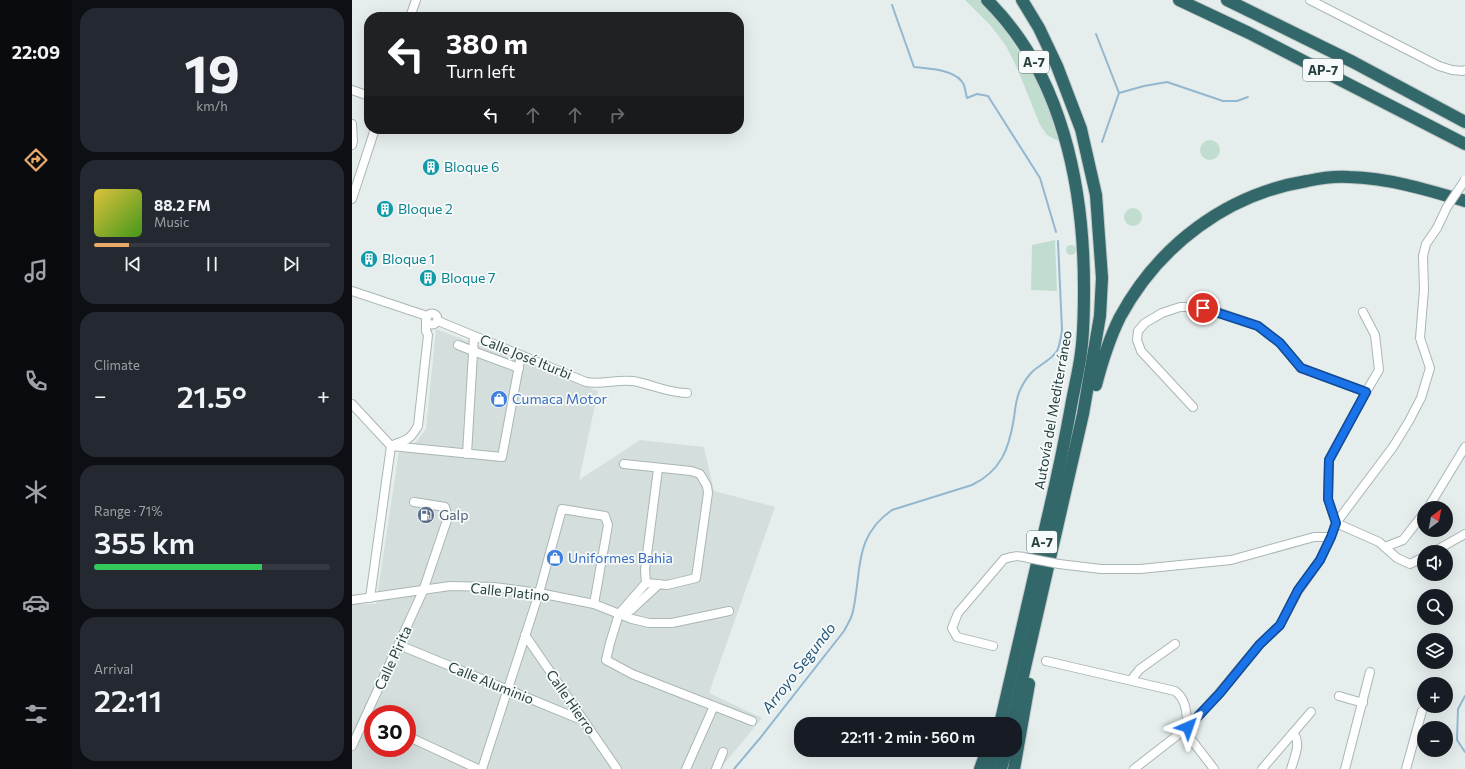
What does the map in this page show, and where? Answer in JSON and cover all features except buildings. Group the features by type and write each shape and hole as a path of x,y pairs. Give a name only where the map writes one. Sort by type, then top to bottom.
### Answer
{"highway":[{"name":"Autovía del Mediterráneo","path":"987,0 1010,25 1036,66 1056,111 1070,156 1078,198 1083,248 1084,313 1080,360 1060,461 1002,717"},
{"name":"Autovía del Mediterráneo","path":"1014,717 1083,414 1099,328 1102,278 1096,195 1081,129 1057,66 1039,28 1022,0"},
{"name":"AP-7","path":"1179,0 1218,17 1276,46 1465,144"},
{"name":"AP-7","path":"1227,0 1353,62 1465,122"},
{"path":"1241,0 1325,42 1353,62"},
{"path":"1083,414 1093,394 1105,353 1115,329 1133,296 1147,276 1160,260 1197,226 1233,204 1274,188 1298,182 1321,178 1349,176 1431,190 1465,201"},
{"path":"1014,769 1031,670 1035,624"},
{"path":"996,717 1006,676 1014,660"},
{"path":"980,769 984,757"},
{"path":"989,769 992,757"},
{"path":"1001,769 1004,757"}],"street":[{"path":"412,12 416,0"},
{"path":"1310,0 1439,66 1464,72 1465,70"},
{"path":"352,90 364,94"},
{"path":"352,124 354,141 352,145"},
{"path":"352,199 373,134"},
{"path":"1134,769 1186,728 1220,693 1260,644 1280,625 1298,590 1320,560 1336,523 1393,448 1409,421 1421,398 1430,368 1420,338 1424,290 1423,256 1426,244 1437,228 1447,207 1465,180"},
{"path":"352,291 427,318 426,331 428,335 418,426 414,435 408,441 391,446"},
{"path":"1193,407 1141,350 1137,340 1138,331 1146,323 1162,312 1180,307 1203,308 1258,326 1280,343 1301,368 1366,392"},
{"path":"1363,312 1375,335 1379,370 1329,460 1328,499 1336,523 1379,542 1397,558 1410,564 1417,560"},
{"name":"Calle José Iturbi","path":"427,318 429,324 436,323 474,336 547,364 586,382 634,382 674,392 687,393"},
{"path":"428,335 436,323"},
{"path":"467,454 474,336"},
{"path":"458,345 472,352 518,368"},
{"path":"352,404 391,446 502,457 521,355"},
{"path":"370,598 391,446"},
{"path":"1432,501 1465,447"},
{"path":"624,464 658,469 691,471 700,474 707,486 708,493 696,578 667,585 646,583"},
{"path":"658,469 645,570 646,583 619,614 606,660 632,674 752,721"},
{"name":"Calle Pirita","path":"374,705 423,591 448,518 445,507 414,502"},
{"path":"482,769 506,690 539,593 562,509 605,516 608,525 594,604"},
{"path":"1385,547 1403,540 1417,522"},
{"path":"1445,545 1465,534"},
{"path":"993,646 957,637 952,628 958,612 1004,559 1010,556 1020,555 1059,564 1101,569 1140,569 1231,560 1314,537 1331,537"},
{"path":"619,614 631,610 659,584"},
{"name":"Calle Platino","path":"353,602 450,586 494,587 539,593 594,604 619,614 649,623 672,623 729,611"},
{"name":"Calle Hierro","path":"525,635 614,767"},
{"path":"1131,680 1140,669 1175,644"},
{"name":"Calle Aluminio","path":"399,645 584,721"},
{"path":"1046,661 1131,680 1175,692 1180,695 1184,702 1186,728 1214,769"},
{"path":"1345,769 1370,672"},
{"path":"1339,696 1363,703"},
{"path":"686,769 714,706"},
{"path":"1262,769 1311,712"},
{"path":"1406,769 1421,713"},
{"name":"Calle Pirita","path":"352,746 364,726"},
{"path":"1291,769 1297,746 1296,737 1293,733"},
{"path":"416,740 478,769"},
{"path":"716,769 723,752"}],"shaded area":[{"path":"436,329 598,391 579,480 640,440 704,447 714,491 775,507 709,693 762,718 720,769 352,769 352,604 376,604 399,451 416,442 426,429"}],"green space":[{"path":"965,0 979,0 982,2 1018,50 1039,85 1055,122 1061,141 1047,135 1040,125 1017,68 1006,46 991,26"},
{"path":"1210,140 1217,143 1220,150 1217,157 1210,160 1203,157 1200,150 1203,143"},
{"path":"1133,208 1139,211 1142,217 1139,223 1133,226 1127,223 1124,217 1127,211"},
{"path":"1055,240 1057,291 1031,290 1032,245"},
{"path":"1069,245 1073,245 1075,246 1075,254 1069,255 1066,252 1066,248"}],"waterway":[{"name":"Arroyo Segundo","path":"892,5 914,67 935,69 955,76 964,85 967,98 977,94 988,96 1040,178 1056,232"},
{"path":"1096,34 1119,93"},
{"path":"1102,142 1119,93 1144,86 1167,82 1223,101 1237,101 1248,97"},
{"name":"Arroyo Segundo","path":"734,769 844,631 851,619 856,596 861,556 865,543 879,520 892,510 972,485 990,473 1002,458 1012,429 1017,399 1021,388 1033,371 1055,354 1060,344 1062,330 1058,241"},
{"path":"1465,696 1458,709 1457,740 1465,752"}],"place":[{"name":"Bloque 6","path":"431,167"},
{"name":"Bloque 2","path":"385,209"},
{"name":"Bloque 1","path":"369,259"},
{"name":"Bloque 7","path":"428,278"},
{"name":"Cumaca Motor","path":"499,399"},
{"name":"Galp","path":"426,515"},
{"name":"Uniformes Bahia","path":"555,558"}],"route":[{"path":"1188,727 1220,693 1260,644 1280,625 1298,590 1320,560 1336,523 1328,499 1329,460 1366,392 1301,368 1280,343 1258,326 1203,308"}]}
